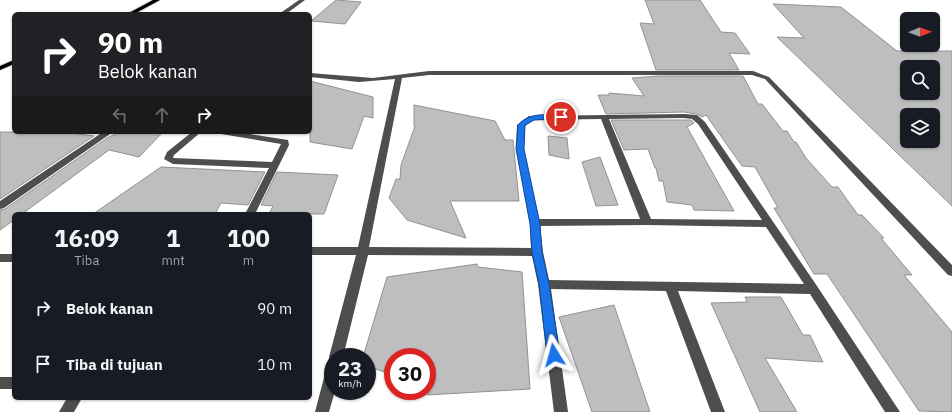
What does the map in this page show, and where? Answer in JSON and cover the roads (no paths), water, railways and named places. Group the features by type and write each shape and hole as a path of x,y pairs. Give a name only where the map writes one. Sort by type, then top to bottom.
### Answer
{"main road":[{"path":"134,12 157,0"},
{"path":"0,68 12,63"}],"street":[{"path":"285,12 302,0"},
{"path":"312,75 373,80 430,73 753,73 767,78 952,272"},
{"path":"338,348 363,251 399,76"},
{"path":"561,412 544,284 537,252 535,224 520,149 522,125 532,118 684,116 694,117 701,122 893,412"},
{"path":"604,117 646,222"},
{"path":"0,206 106,134"},
{"path":"195,134 170,154 168,159 173,161 274,164"},
{"path":"234,134 285,142 285,145 274,164 251,212"},
{"path":"535,224 646,222 769,224"},
{"path":"312,251 537,252"},
{"path":"0,258 12,258"},
{"path":"544,284 813,289"},
{"path":"670,287 718,412"},
{"path":"0,383 12,383"},
{"path":"66,412 74,400"},
{"path":"322,412 325,400"}]}
